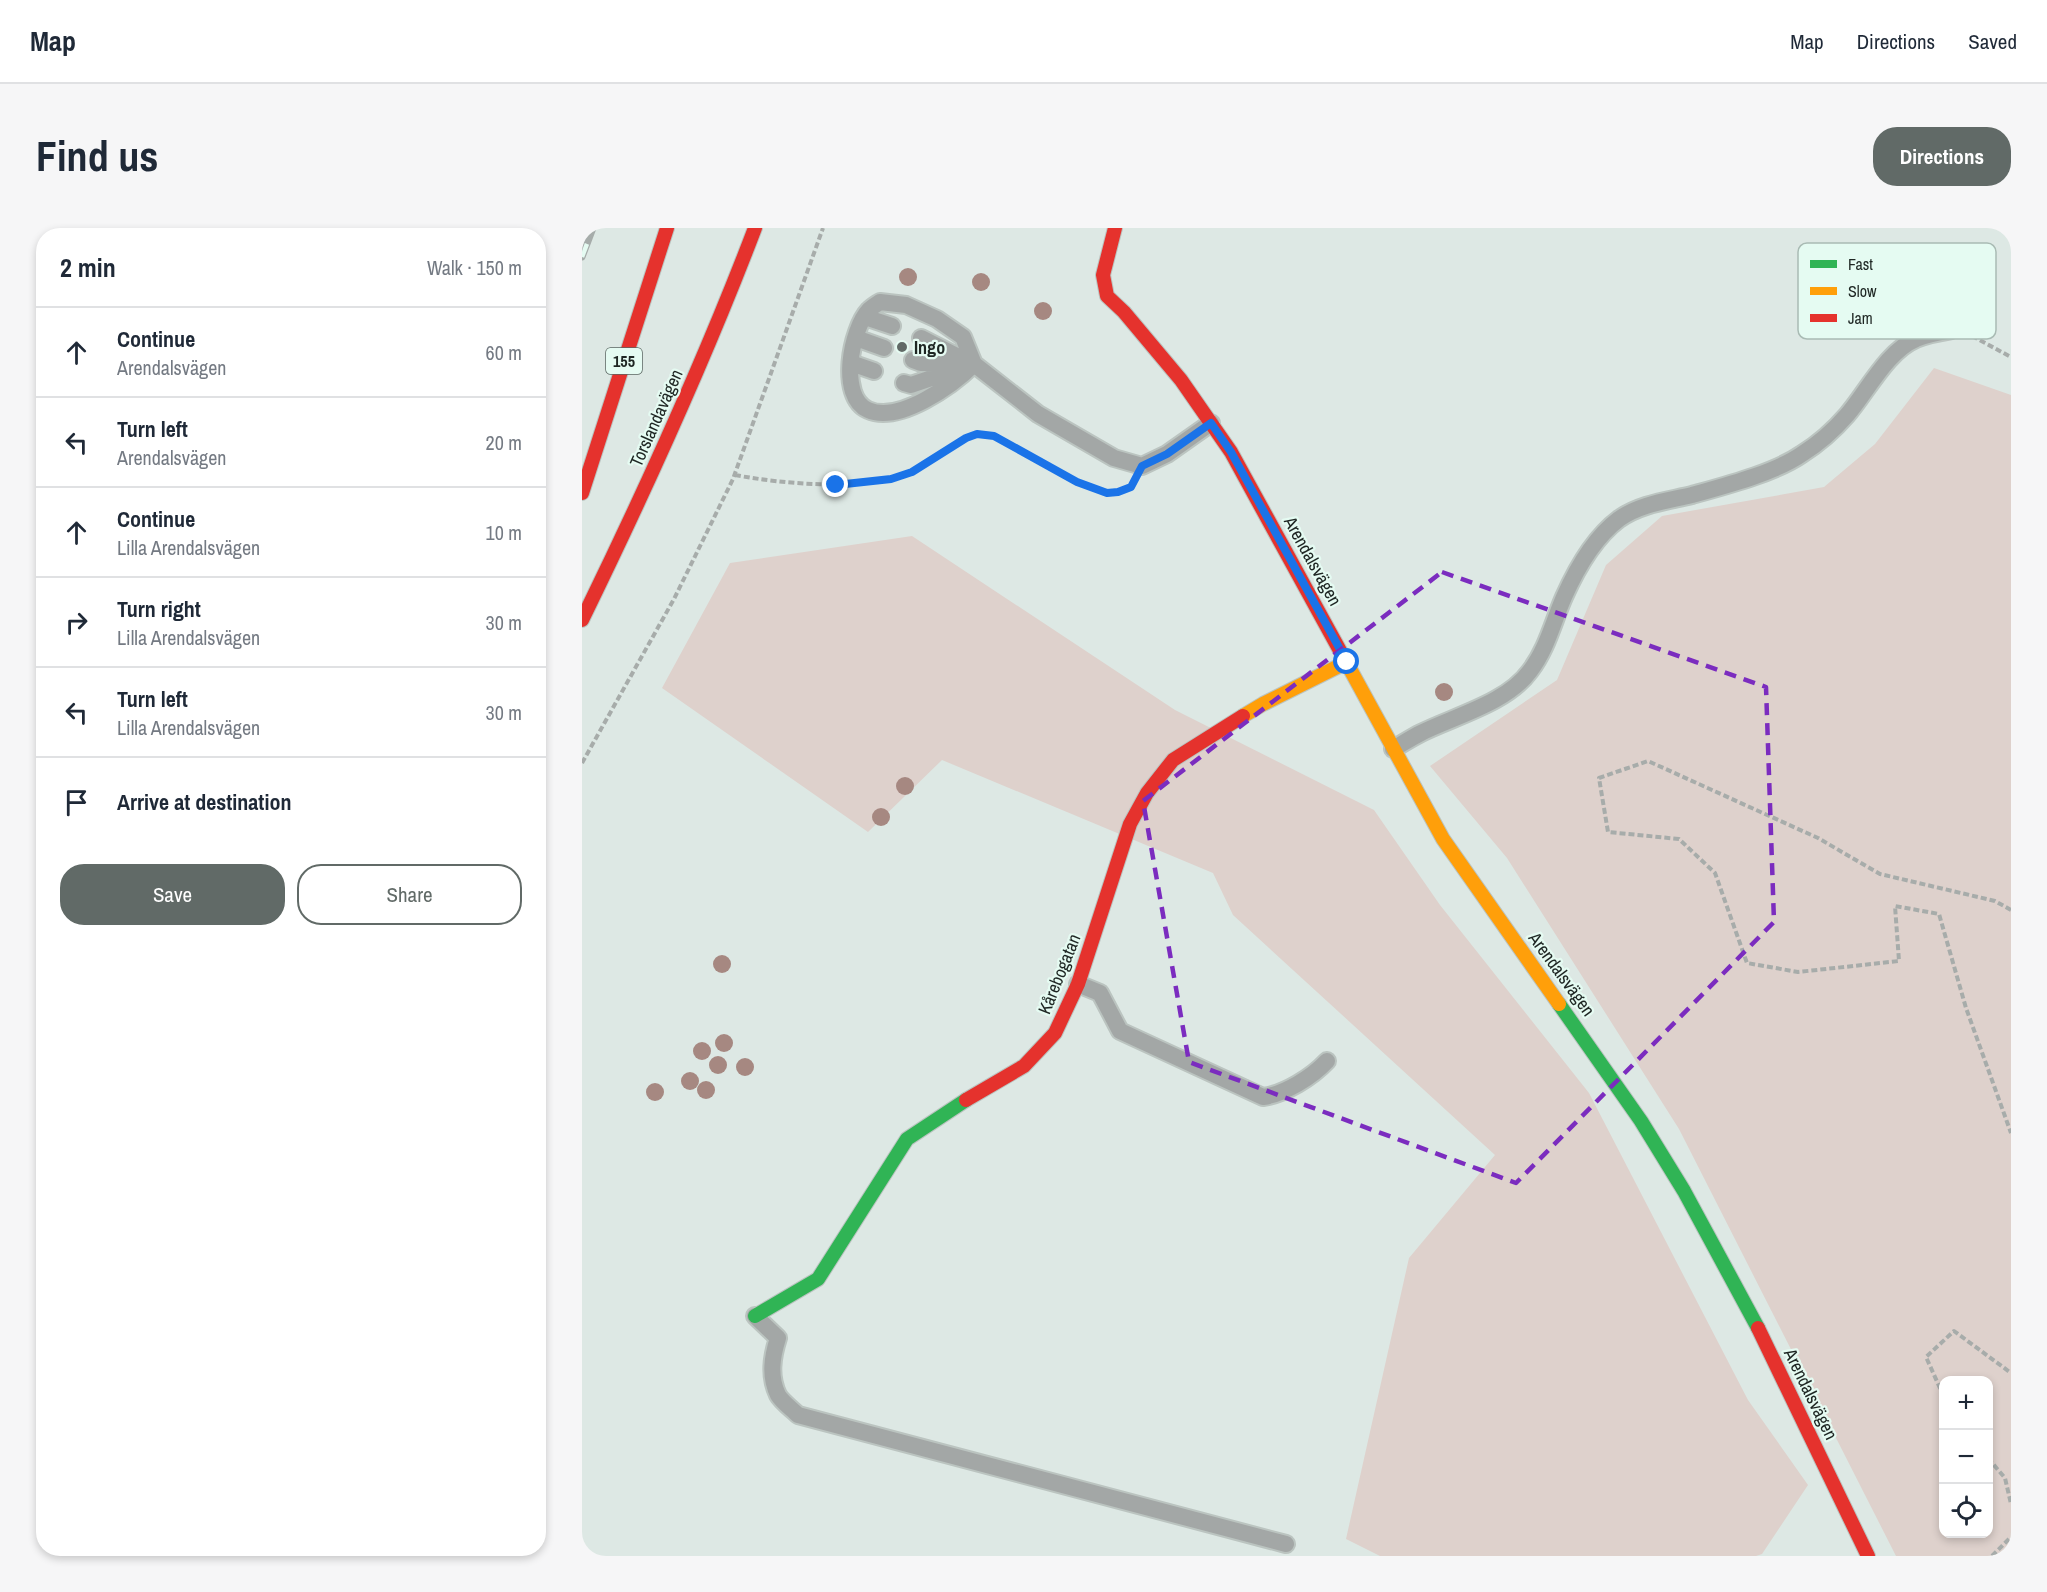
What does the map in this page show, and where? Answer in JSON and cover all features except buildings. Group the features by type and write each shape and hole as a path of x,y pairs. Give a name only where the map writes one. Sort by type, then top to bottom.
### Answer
{"street":[{"name":"155","path":"582,493 667,228"},
{"name":"Torslandavägen","path":"582,620 620,543 694,380 755,228"},
{"name":"Arendalsvägen","path":"1115,228 1103,275 1107,296 1124,312 1174,371 1231,452 1443,839 1635,1111 1684,1191 1753,1318 1868,1556"},
{"name":"Kårebogatan","path":"755,1316 818,1279 907,1139 948,1110 1024,1066 1055,1033 1078,984 1130,824 1147,792 1173,760 1263,704 1347,662"}],"lane":[{"path":"880,302 906,305 937,319 963,337 974,364 961,377 906,409 887,413 867,410 853,395 850,376 856,338 868,310 880,302"},
{"path":"865,317 892,326"},
{"path":"856,338 884,348"},
{"path":"921,338 974,364 1038,414 1114,458 1142,466 1167,454 1211,423"},
{"path":"1393,749 1508,692 1529,673 1545,648 1565,596 1584,559 1619,520 1637,509 1752,476 1793,460 1821,440 1846,416 1881,370 1902,348 1916,339"},
{"path":"917,361 974,364"},
{"path":"851,363 874,371"},
{"path":"904,383 910,385 974,364"},
{"path":"1078,984 1100,993 1120,1030 1263,1097 1274,1096 1283,1091 1317,1071 1327,1061"},
{"path":"755,1316 778,1338 773,1352 772,1374 779,1396 798,1415 1286,1544"}],"path":[{"path":"582,764 674,599 735,476 823,228"},
{"path":"1977,339 2011,357"},
{"path":"735,476 764,481 836,485 891,479 912,472 966,438 977,434 994,436 1077,482 1107,493 1131,487 1142,466"},
{"path":"2011,910 1995,901 1880,874 1818,838 1647,761 1599,778 1608,832 1679,839 1715,873 1747,963 1798,972 1899,962 1894,906 1939,914 1966,1008 2011,1134"},
{"path":"1939,1386 1926,1357 1954,1331 2011,1373"},
{"path":"1993,1463 2005,1478 2011,1504"},
{"path":"1992,1556 2011,1537"}],"highlighted area":[{"path":"1442,572 1766,687 1774,922 1516,1183 1189,1062 1143,801"}],"shaded area":[{"path":"1934,368 2011,395 2011,1556 1896,1556 1679,1129 1507,858 1430,766 1557,680 1606,565 1662,516 1824,487 1875,444"},
{"path":"912,536 1175,710 1374,810 1440,905 1589,1093 1748,1400 1808,1485 1762,1554 1756,1556 1380,1556 1346,1539 1409,1258 1495,1155 1233,915 1213,873 942,760 868,832 662,688 730,563"}],"railway":[{"path":"582,257 593,228"}],"traffic: fast":[{"path":"1559,1004 1641,1121 1684,1191 1758,1328"},
{"path":"755,1316 818,1279 907,1139 966,1100"}],"traffic: slow":[{"path":"1344,658 1443,839 1559,1004"},
{"path":"1243,716 1347,662"}],"traffic: jam":[{"path":"582,493 667,228"},
{"path":"582,620 673,426 755,228"},
{"path":"1115,228 1103,275 1107,296 1124,312 1181,380 1231,452 1344,658"},
{"path":"966,1100 1024,1066 1055,1033 1078,984 1130,824 1147,793 1173,760 1243,716"},
{"path":"1758,1328 1868,1556"}],"place":[{"name":"Ingo","path":"902,347"}],"route":[{"path":"836,485 891,479 912,472 966,438 977,434 994,436 1077,482 1107,493 1118,492 1131,487 1142,466 1167,454 1211,423 1231,452 1347,662"}]}
